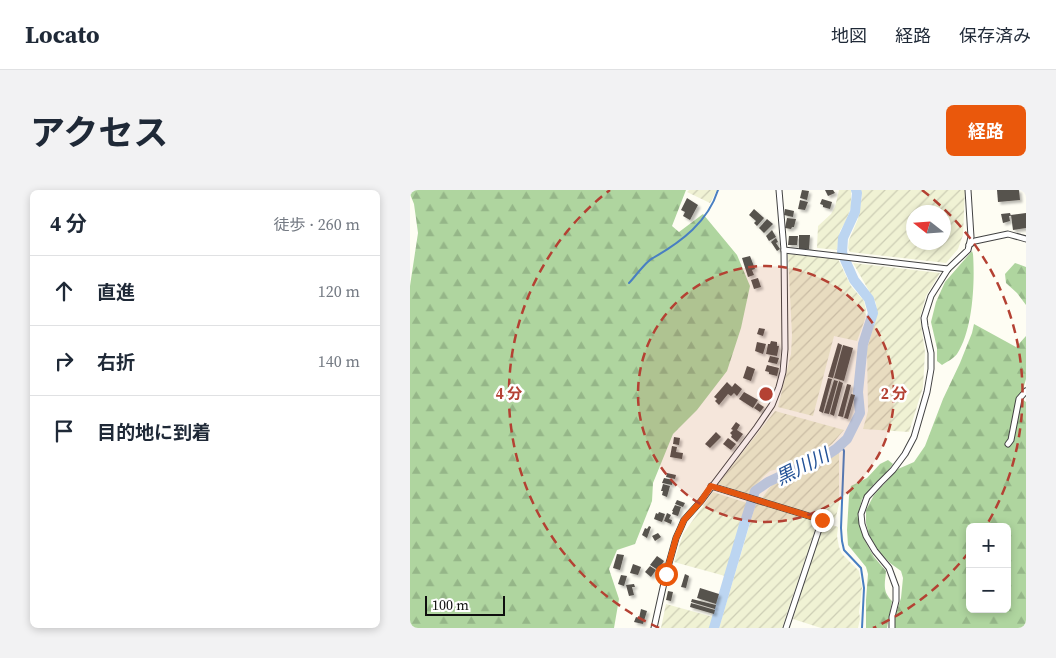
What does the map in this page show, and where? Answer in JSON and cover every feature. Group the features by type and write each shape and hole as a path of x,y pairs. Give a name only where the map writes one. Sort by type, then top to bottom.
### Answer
{"street":[{"path":"654,628 676,538 684,520 701,501 766,414 772,405 779,387 783,372 785,348 784,250 779,190"},
{"path":"892,628 896,587 889,568 866,536 861,514 867,497 894,470 914,437 927,392 931,369 931,353 924,318 931,296 948,269 968,250 971,237 968,190"},
{"path":"969,245 974,241 1008,234 1026,239"},
{"path":"784,250 948,269"},
{"path":"1008,444 1011,440 1019,399 1026,391"},
{"path":"711,486 822,520 786,628"}],"green space":[{"path":"410,190 686,190 672,226 679,232 703,214 737,255 750,286 741,328 727,371 697,410 673,434 653,483 652,501 635,544 617,550 609,569 619,599 614,628 410,628 410,286 418,233"},
{"path":"689,190 720,190 716,192 710,203 687,192"},
{"path":"839,190 851,190 851,207 840,231 837,250 817,248 818,226 831,214 835,207"},
{"path":"861,190 965,190 963,235 958,249 946,263 850,252 848,248 849,240 858,219 862,197"},
{"path":"972,251 974,265 973,292 967,332 957,354 942,365 937,361 937,348 931,322 936,302 945,282"},
{"path":"788,254 838,259 851,286 864,301 866,311 857,341 834,336 813,416 778,407 791,354 792,335"},
{"path":"853,263 940,273 926,296 920,317 925,352 923,387 909,432 863,429 868,411 867,349 877,315 876,303"},
{"path":"1015,263 1026,267 1026,305 1006,283 1005,274"},
{"path":"974,324 1016,347 1026,336 1026,379 1022,399 1026,402 1026,628 894,628 895,617 901,598 903,578 901,571 890,563 878,550 869,535 866,523 866,510 874,495 898,469 914,462 925,446 943,399 960,363"},
{"path":"775,411 844,430 832,444 812,458 798,464 770,471 749,495 718,484"},
{"path":"839,451 839,504 836,517 832,521 762,498 770,487 777,482 813,471"},
{"path":"888,460 893,464 862,499 858,515 864,539 874,557 886,571 885,591 892,601 887,628 866,628 868,574 866,567 848,545 849,496 851,486 867,478 880,464"},
{"path":"713,492 747,503 725,576 674,562 683,534"},
{"path":"756,503 818,521 782,628 719,628"},
{"path":"823,522 838,527 837,536 842,554 859,571 862,588 858,628 821,628 793,619"},
{"path":"666,604 713,617 710,628 661,628"}],"building":[{"path":"802,190 809,191 807,200 800,198"},
{"path":"825,190 833,190 835,193 828,196"},
{"path":"997,190 1019,190 1020,200 998,202"},
{"path":"687,198 698,205 690,220 683,216 685,212 681,210"},
{"path":"822,199 832,202 830,209 820,204"},
{"path":"800,200 808,202 805,210 798,209"},
{"path":"754,209 764,218 757,226 754,223 756,221 749,215"},
{"path":"785,209 794,211 793,217 784,215"},
{"path":"1010,213 1010,221 1003,223 1001,214"},
{"path":"1026,213 1026,228 1013,230 1011,215"},
{"path":"787,218 796,219 794,227 791,229 785,228"},
{"path":"767,219 773,224 764,233 759,228"},
{"path":"772,230 776,237 769,241 766,236"},
{"path":"799,235 810,235 809,249 799,249"},
{"path":"789,236 798,236 797,245 788,245"},
{"path":"776,238 778,242 776,243 780,249 777,251 771,242"},
{"path":"750,256 755,269 752,270 754,275 748,277 742,258"},
{"path":"758,278 761,287 754,289 751,280"},
{"path":"759,328 765,329 763,336 757,334"},
{"path":"771,341 777,342 777,346 779,346 777,356 766,354 768,344"},
{"path":"757,342 766,344 763,354 755,351"},
{"path":"838,343 842,345 833,378 828,377"},
{"path":"843,345 853,348 844,381 834,378"},
{"path":"770,356 779,358 777,364 768,362"},
{"path":"767,365 779,368 777,376 765,371"},
{"path":"747,366 755,369 751,381 743,378"},
{"path":"828,378 832,379 823,413 819,411"},
{"path":"834,380 838,381 829,414 824,413"},
{"path":"839,381 843,383 834,416 830,414"},
{"path":"727,382 732,387 735,383 742,389 737,396 734,393 731,396 728,394 719,405 714,397"},
{"path":"847,384 851,385 843,417 838,416"},
{"path":"744,392 758,400 753,408 739,399"},
{"path":"851,394 855,395 848,419 844,418"},
{"path":"758,403 764,407 760,412 754,408"},
{"path":"736,422 740,425 737,430 743,434 737,442 731,437 730,433"},
{"path":"716,432 721,437 710,448 705,444"},
{"path":"674,437 680,438 679,445 673,444"},
{"path":"728,438 736,444 731,450 723,444"},
{"path":"672,446 677,447 676,452 683,453 682,459 670,457"},
{"path":"667,473 676,475 675,479 666,477"},
{"path":"664,478 673,480 672,485 662,483"},
{"path":"663,484 670,486 667,497 662,495"},
{"path":"677,500 685,503 683,507 675,504"},
{"path":"675,505 681,507 678,516 672,514"},
{"path":"659,512 665,514 662,522 654,519 656,513 658,514"},
{"path":"667,513 671,515 669,519 672,520 671,524 664,521"},
{"path":"649,526 651,527 647,538 642,535 645,528 647,529"},
{"path":"658,533 661,537 655,541 652,536"},
{"path":"617,554 624,555 620,570 613,568"},
{"path":"657,556 664,561 658,570 650,565"},
{"path":"633,564 641,567 638,575 630,573"},
{"path":"650,566 656,570 651,577 645,572"},
{"path":"685,574 689,576 686,588 681,587"},
{"path":"621,575 627,576 624,586 618,584"},
{"path":"634,584 635,587 632,587 634,595 629,596 626,585"},
{"path":"700,588 719,594 716,604 697,598"},
{"path":"668,591 673,592 671,601 666,600"},
{"path":"692,599 716,605 715,609 691,602"},
{"path":"691,603 715,610 714,614 690,607"},
{"path":"641,609 647,611 643,624 634,622 636,617 639,618"}],"waterway":[{"path":"629,283 650,260 674,245 692,230 708,212 718,190"},
{"name":"黒川川","path":"714,628 755,491 789,471 818,461 836,449 847,439 860,413 858,392 863,344 873,313 869,299 854,280 842,253 843,238 855,212 856,190"},
{"path":"841,444 844,451 842,541 844,550 861,568 864,588 862,628"}],"route":[{"path":"666,574 676,538 684,520 711,486 822,520"}]}
